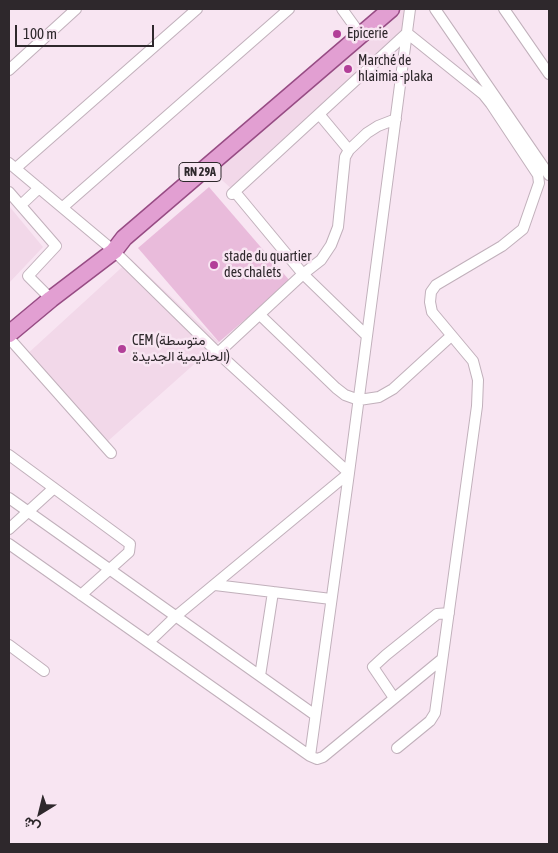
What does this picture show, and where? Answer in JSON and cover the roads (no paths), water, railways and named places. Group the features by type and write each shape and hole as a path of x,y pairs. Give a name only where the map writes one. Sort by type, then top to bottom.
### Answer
{"main road":[{"name":"RN 29A","path":"9,336 51,299 114,251 124,238 391,9"}],"street":[{"path":"9,70 76,9"},
{"path":"198,9 12,165 114,251 218,354 349,473"},
{"path":"63,207 290,9"},
{"path":"342,9 360,34"},
{"path":"310,756 410,9"},
{"path":"435,9 549,174"},
{"path":"504,9 549,74"},
{"path":"367,336 303,274 233,193 407,33"},
{"path":"397,748 430,721 435,713 478,406 478,380 473,361 432,312 431,292 436,285 502,246 523,229 539,183 538,174 491,104 482,94 407,33"},
{"path":"318,114 349,150"},
{"path":"218,354 303,274 322,260 331,245 338,227 345,158 349,150 367,133 378,126 396,119"},
{"path":"21,206 39,188"},
{"path":"9,192 56,246 28,276 51,299"},
{"path":"260,315 344,395 359,400 379,397 393,389 451,336"},
{"path":"9,336 111,453"},
{"path":"9,455 130,544 129,552 81,595"},
{"path":"149,642 175,617 349,473"},
{"path":"9,529 54,488"},
{"path":"9,498 315,715"},
{"path":"9,544 310,756 317,759 324,757 442,659"},
{"path":"215,584 331,600"},
{"path":"260,676 273,592"},
{"path":"394,698 374,667 437,614 449,613"},
{"path":"9,645 44,670"}],"place":[{"name":"Epicerie","path":"337,34"},
{"name":"Marché de hlaimia -plaka","path":"348,69"},
{"name":"stade du quartier des chalets","path":"214,265"},
{"name":"CEM (متوسطة الحلايمية الجديدة)","path":"122,349"}]}
